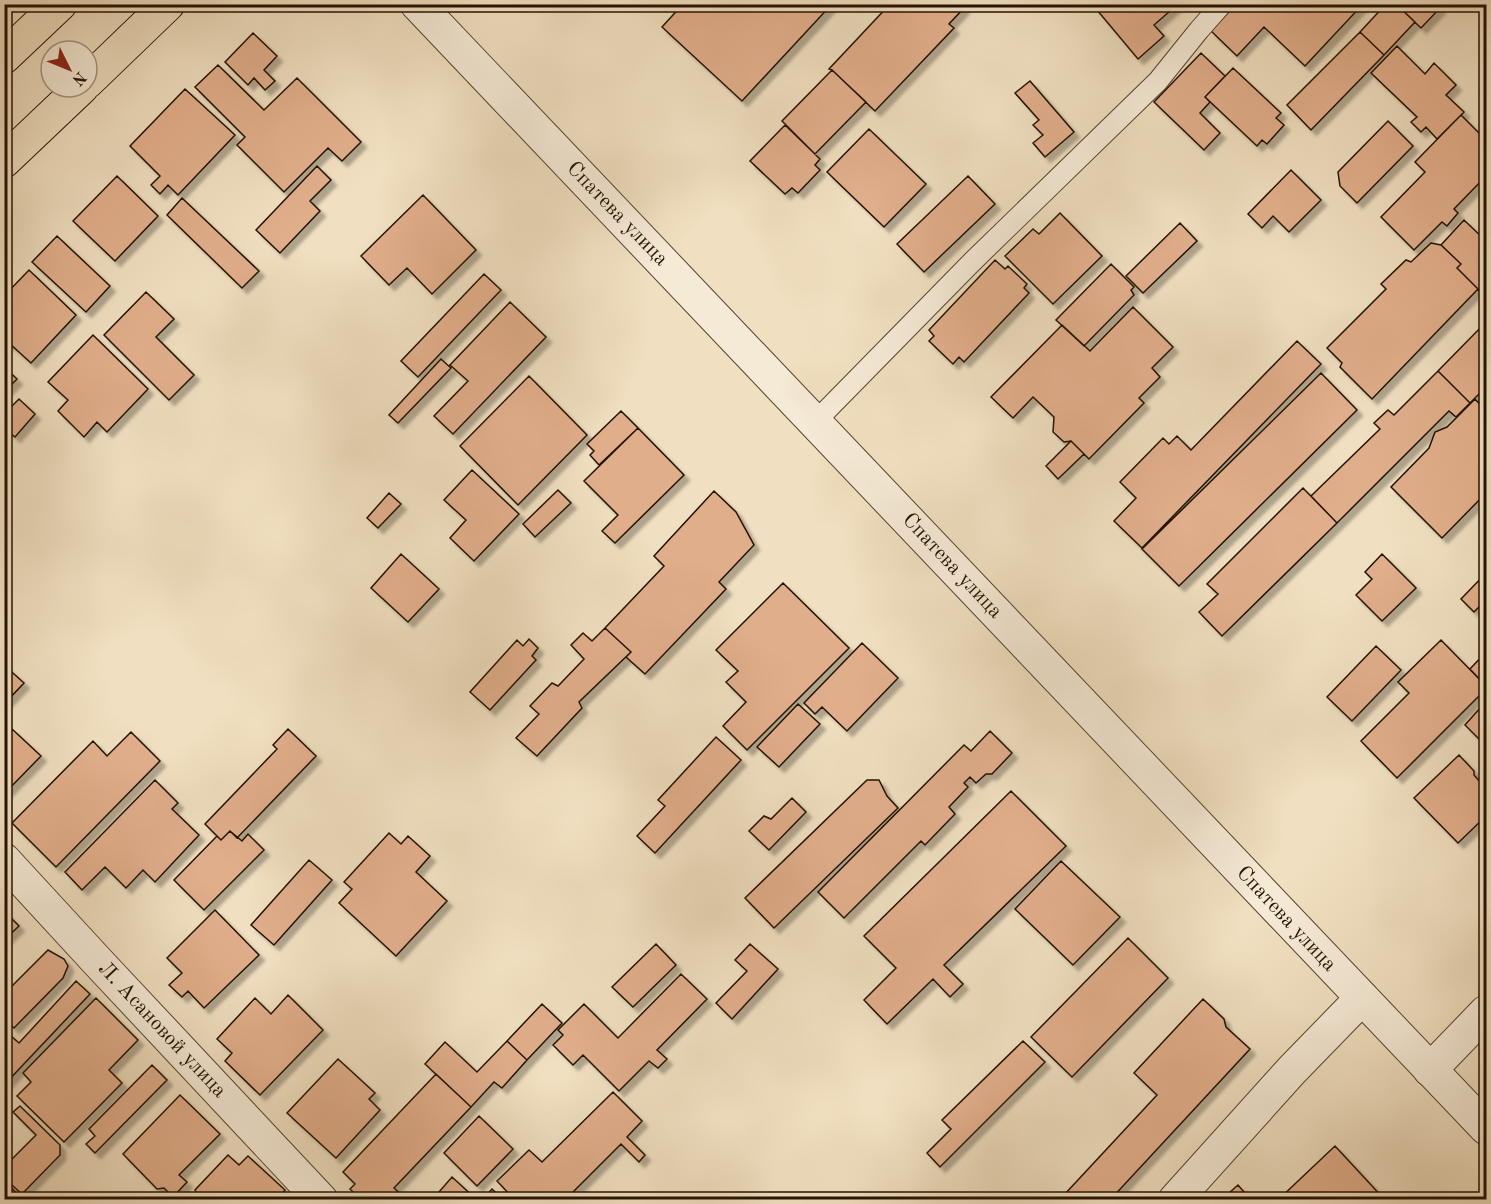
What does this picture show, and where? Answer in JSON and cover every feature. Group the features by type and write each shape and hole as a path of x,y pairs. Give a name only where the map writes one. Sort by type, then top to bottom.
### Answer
{"highway":[{"path":"4,57 60,4"},
{"path":"99,70 168,4"},
{"path":"4,161 69,99"}],"street":[{"name":"Спатева улица","path":"417,4 1486,1128"},
{"name":"Л. Асановой улица","path":"4,860 321,1200"},
{"path":"1175,1200 1292,1070 1362,998"},
{"path":"1430,1070 1486,1012"}],"lane":[{"path":"815,422 972,262 1158,81 1222,4"}],"building":[{"path":"683,4 832,4 742,101 662,27"},
{"path":"890,4 960,4 964,8 949,24 954,28 875,111 829,69"},
{"path":"1092,4 1178,4 1154,25 1164,36 1138,59"},
{"path":"1236,4 1363,4 1305,66 1264,27 1237,56 1211,31"},
{"path":"1386,4 1396,4 1415,22 1384,55 1360,32"},
{"path":"1396,4 1437,4 1440,8 1421,28"},
{"path":"1360,32 1384,55 1311,130 1287,105"},
{"path":"253,33 277,56 264,70 275,81 265,90 254,78 248,85 225,62"},
{"path":"1397,46 1425,74 1434,63 1456,85 1446,95 1464,112 1437,139 1426,127 1421,132 1411,122 1417,117 1371,73"},
{"path":"1201,53 1225,76 1205,97 1210,102 1200,113 1220,133 1204,150 1154,102"},
{"path":"218,65 264,110 297,78 361,142 342,161 328,148 284,192 237,145 245,137 195,87"},
{"path":"1233,68 1281,113 1276,118 1284,125 1267,144 1262,140 1257,146 1205,97"},
{"path":"832,70 866,102 815,154 782,121"},
{"path":"1030,81 1074,132 1045,157 1033,143 1043,135 1033,125 1039,120 1015,93"},
{"path":"185,89 235,135 178,195 168,185 160,194 151,185 160,176 130,146"},
{"path":"1461,115 1486,140 1486,176 1454,209 1458,213 1447,226 1442,222 1414,250 1381,217 1425,172 1415,162"},
{"path":"1388,121 1413,146 1357,203 1340,186 1338,172"},
{"path":"785,125 820,159 815,165 820,170 798,193 792,188 785,194 750,161"},
{"path":"869,129 926,184 884,227 827,172"},
{"path":"317,166 331,180 310,201 320,211 280,253 256,230"},
{"path":"1291,170 1321,200 1289,232 1273,216 1262,228 1248,214"},
{"path":"117,176 158,216 115,261 73,221"},
{"path":"968,176 995,204 924,272 897,244"},
{"path":"423,195 476,250 432,294 407,268 389,285 361,256"},
{"path":"182,198 259,271 242,288 167,215"},
{"path":"1060,213 1102,256 1053,304 1005,256 1033,229 1039,234"},
{"path":"1464,220 1486,241 1486,297 1457,268 1461,264 1441,245"},
{"path":"1180,223 1197,241 1143,293 1126,276"},
{"path":"57,236 110,286 86,312 32,262"},
{"path":"1431,243 1441,245 1461,264 1457,268 1478,289 1372,399 1340,367 1342,363 1327,348 1386,289 1381,284 1406,260 1411,262"},
{"path":"995,260 1005,269 1008,266 1027,284 1024,288 1029,293 964,362 959,357 953,364 929,341 934,336 929,330"},
{"path":"1111,264 1134,287 1131,290 1134,295 1084,346 1056,320"},
{"path":"29,270 76,315 31,363 9,343 4,347 4,296"},
{"path":"484,274 501,290 418,377 401,361"},
{"path":"146,292 174,319 156,337 194,375 169,400 104,335"},
{"path":"510,302 546,337 453,434 434,416 468,381 450,365"},
{"path":"1133,307 1173,347 1152,368 1160,377 1139,398 1144,403 1089,459 1071,441 1064,442 1053,432 1054,417 1033,397 1013,418 991,397 1062,325 1090,351"},
{"path":"1486,322 1486,387 1470,403 1438,371"},
{"path":"93,335 148,389 107,432 97,422 84,437 58,411 68,400 48,382"},
{"path":"1297,341 1321,364 1142,548 1114,521 1136,498 1120,482 1163,438 1169,444 1177,436 1191,450"},
{"path":"441,359 451,368 398,423 389,415"},
{"path":"4,367 17,379 4,392"},
{"path":"1438,371 1470,403 1456,417 1449,411 1337,523 1311,496 1380,429 1374,423 1388,410 1394,415"},
{"path":"1321,373 1357,410 1179,586 1142,549"},
{"path":"529,376 587,435 518,505 460,446"},
{"path":"19,399 35,414 15,437 4,428 4,404 6,402 11,407"},
{"path":"1475,399 1486,411 1486,493 1442,538 1391,487 1429,448 1435,432 1447,427"},
{"path":"621,411 638,428 599,465 590,455 594,451 587,444"},
{"path":"638,428 684,475 615,543 602,531 618,515 584,481"},
{"path":"1071,441 1084,454 1058,479 1046,466"},
{"path":"472,470 519,514 474,561 450,538 466,520 444,500"},
{"path":"1303,488 1337,523 1222,636 1199,612 1218,594 1207,584"},
{"path":"558,490 571,503 535,537 523,524"},
{"path":"714,491 736,512 754,545 719,582 726,589 645,674 626,657 631,652 605,628 664,566 654,556"},
{"path":"389,493 401,504 378,528 367,518"},
{"path":"401,554 439,589 408,622 371,588"},
{"path":"1382,554 1416,588 1382,621 1356,595 1372,579 1365,572"},
{"path":"1486,573 1486,600 1474,612 1461,599"},
{"path":"783,583 849,648 747,750 723,726 746,702 726,682 738,671 716,650"},
{"path":"605,628 631,652 579,702 582,708 537,756 516,738 539,714 530,706 552,683 558,686 584,659 571,645 583,633 592,641"},
{"path":"529,639 538,648 532,656 536,660 490,710 470,692 517,640 523,646"},
{"path":"1441,640 1486,686 1486,689 1397,778 1361,741 1409,693 1398,682"},
{"path":"862,643 898,678 847,731 822,707 815,714 804,703"},
{"path":"1376,646 1401,670 1352,721 1327,697"},
{"path":"1486,652 1486,686 1470,669"},
{"path":"4,665 24,683 4,704"},
{"path":"798,704 820,724 779,767 757,747"},
{"path":"1481,707 1486,711 1486,746 1465,725"},
{"path":"12,729 41,756 4,794 4,737"},
{"path":"288,729 316,756 237,838 230,831 221,840 205,824 277,749 273,745"},
{"path":"990,731 1012,753 992,774 986,774 976,783 970,777 964,783 968,787 949,807 955,814 925,845 921,841 844,918 818,892 964,745 971,751"},
{"path":"131,732 160,761 56,867 12,823 93,741 107,756"},
{"path":"716,737 741,760 655,853 637,836 665,806 658,800"},
{"path":"1459,755 1486,789 1486,816 1458,843 1414,798"},
{"path":"155,780 178,803 172,809 199,835 155,882 143,870 126,888 105,867 82,890 65,872"},
{"path":"867,780 879,780 887,796 898,808 774,928 745,898"},
{"path":"1011,791 1066,846 944,965 963,984 950,997 933,979 887,1024 864,1000 896,968 864,936"},
{"path":"792,798 806,812 769,850 749,831 764,816 771,819"},
{"path":"230,831 242,841 248,834 264,850 204,910 174,880 217,836 221,840"},
{"path":"389,833 401,844 408,836 430,856 416,872 447,901 396,956 339,903 352,889 344,882"},
{"path":"309,860 332,880 274,945 251,925"},
{"path":"1061,861 1120,917 1073,965 1015,909"},
{"path":"215,910 259,955 204,1008 188,991 182,997 169,985 182,973 167,958"},
{"path":"4,911 19,926 4,940"},
{"path":"1128,938 1168,978 1072,1077 1031,1037"},
{"path":"656,944 676,965 633,1007 612,987"},
{"path":"750,944 778,969 732,1019 716,1003 747,971 735,960"},
{"path":"48,950 64,959 68,966 63,978 14,1028 4,1019 4,994"},
{"path":"681,974 707,999 657,1050 667,1059 658,1068 649,1061 619,1091 583,1055 573,1065 553,1045 563,1035 558,1030 584,1004 618,1038"},
{"path":"76,981 90,994 4,1085 4,1030 19,1043"},
{"path":"288,995 323,1030 260,1095 225,1061 232,1053 217,1039 255,998 271,1014"},
{"path":"96,998 138,1040 109,1070 122,1083 64,1142 17,1096 31,1082 23,1073"},
{"path":"1203,999 1224,1019 1226,1027 1250,1049 1110,1200 1070,1200 1064,1195 1157,1095 1134,1073"},
{"path":"542,1004 562,1023 527,1060 507,1041"},
{"path":"507,1041 527,1060 502,1088 494,1082 471,1107 425,1064 445,1042 477,1072"},
{"path":"1023,1041 1045,1062 940,1167 927,1153 951,1129 942,1120"},
{"path":"338,1059 375,1093 369,1099 380,1110 336,1158 287,1113"},
{"path":"152,1065 167,1080 95,1153 86,1144 95,1136 89,1129"},
{"path":"436,1074 471,1107 394,1188 407,1200 361,1200 350,1189 355,1184 343,1172"},
{"path":"613,1092 642,1121 627,1137 645,1155 639,1162 621,1144 565,1200 515,1200 497,1181 529,1150 542,1162"},
{"path":"180,1095 220,1134 179,1175 187,1182 173,1197 164,1188 157,1189 123,1154"},
{"path":"20,1106 60,1145 60,1155 22,1194 4,1178 4,1167 36,1135 13,1112"},
{"path":"479,1116 513,1149 477,1186 444,1153"},
{"path":"1335,1146 1385,1200 1278,1200"},
{"path":"228,1155 239,1165 248,1156 285,1190 276,1200 200,1200 195,1190"},
{"path":"452,1177 477,1200 432,1200"},
{"path":"4,1180 23,1200 4,1200"},
{"path":"1238,1185 1251,1200 1221,1200"},
{"path":"492,1189 504,1200 482,1200"}]}
